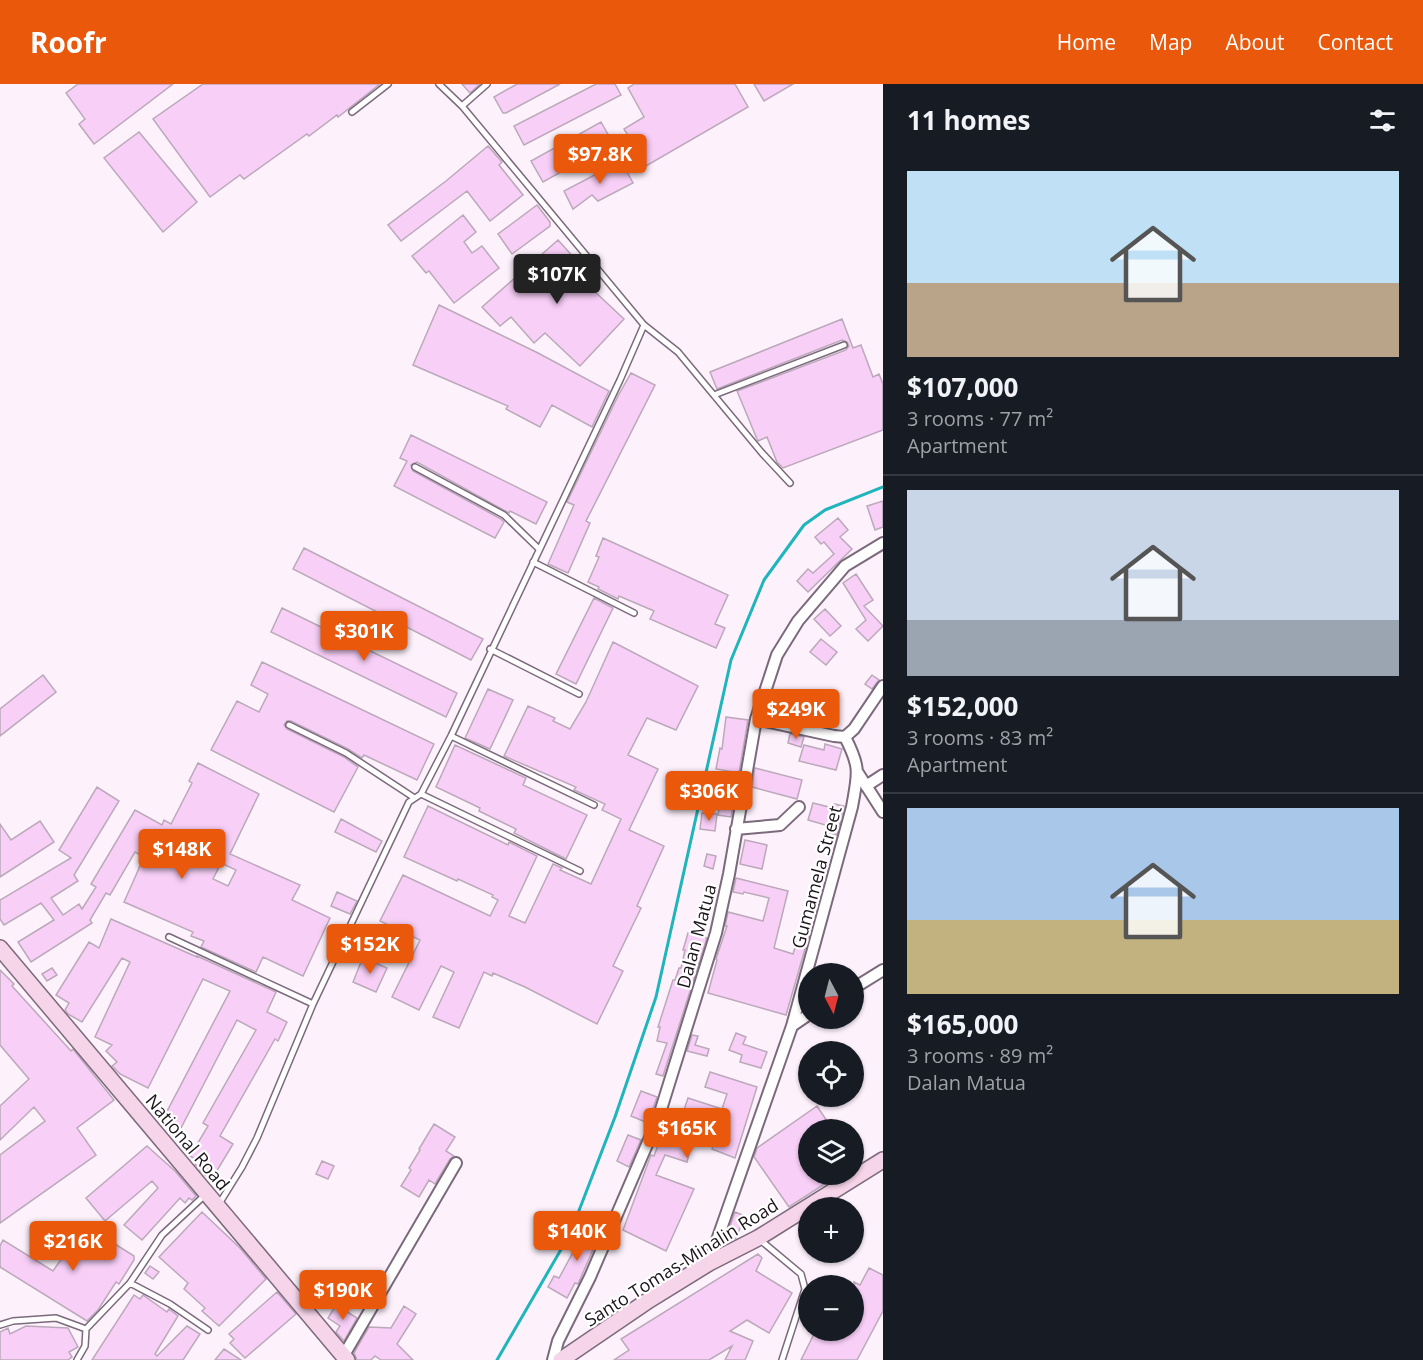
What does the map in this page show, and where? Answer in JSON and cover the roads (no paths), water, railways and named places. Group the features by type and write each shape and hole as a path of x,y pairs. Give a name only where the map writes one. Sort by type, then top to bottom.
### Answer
{"main road":[{"name":"National Road","path":"0,948 346,1358"},
{"name":"Santo Tomas-Minalin Road","path":"561,1360 649,1300 709,1263 758,1238 883,1160"}],"street":[{"name":"Dalan Matua","path":"553,1360 558,1341 590,1277 658,1119 716,933 729,874 756,719 777,655 798,621 823,589 845,566 883,543"},
{"path":"756,719 845,737 854,729 883,686"},
{"name":"Gumamela Street","path":"709,1263 792,1026 852,807 858,773 854,755 845,737"},
{"path":"858,773 883,812"},
{"path":"866,786 883,775"},
{"path":"736,829 780,825 799,807"},
{"path":"864,982 883,970"},
{"path":"792,1026 798,1022"},
{"path":"346,1358 456,1163"}],"lane":[{"path":"352,112 388,84"},
{"path":"439,84 462,106 644,325 678,352 790,483"},
{"path":"462,106 487,84"},
{"path":"217,1206 257,1138 313,1004 409,802 413,797 421,794 451,736 644,325"},
{"path":"714,395 844,345"},
{"path":"415,467 504,515 539,549"},
{"path":"533,562 634,613"},
{"path":"490,649 579,694"},
{"path":"289,724 346,753 413,797"},
{"path":"451,736 594,805"},
{"path":"421,794 580,871"},
{"path":"169,937 313,1004"},
{"path":"77,1360 85,1346 86,1329 130,1283 162,1235 207,1194"},
{"path":"758,1238 801,1274 804,1281 805,1289 782,1360"},
{"path":"130,1283 171,1304 208,1330"},
{"path":"0,1325 13,1321 56,1318 86,1329"}],"waterway":[{"path":"497,1360 570,1234 615,1117 656,997 731,660 764,580 804,525 825,510 883,487"}]}
